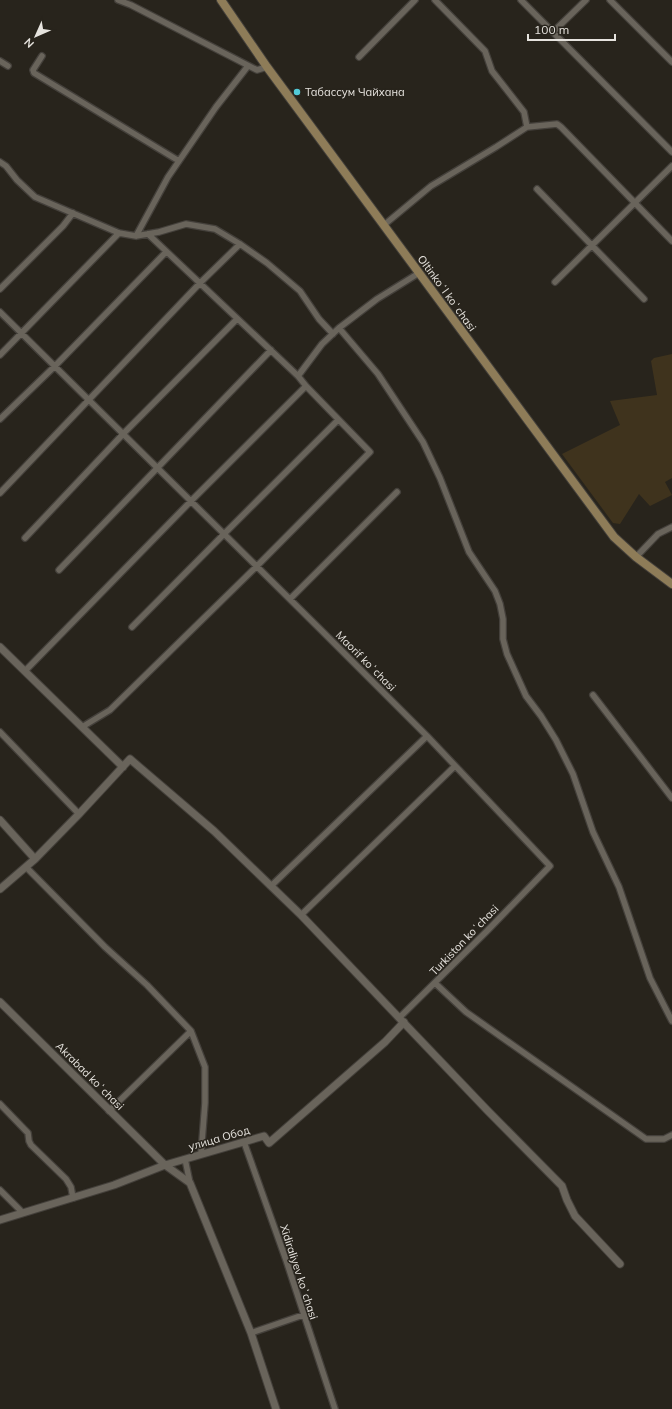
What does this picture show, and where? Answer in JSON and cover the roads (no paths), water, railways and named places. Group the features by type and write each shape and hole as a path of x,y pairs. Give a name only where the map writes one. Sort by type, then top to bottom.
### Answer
{"main road":[{"name":"Oltinkoʻl koʻchasi","path":"221,0 267,67 614,537 636,557 672,584"}],"street":[{"path":"118,0 131,5 248,66 257,70 267,67"},
{"path":"359,58 415,0"},
{"path":"435,0 485,51 492,71 524,112 527,127"},
{"path":"521,0 672,152"},
{"path":"553,32 586,0"},
{"path":"610,0 672,62"},
{"path":"42,56 33,70 34,73 179,162"},
{"path":"0,61 8,66"},
{"path":"136,236 156,198 179,162 216,107 248,66"},
{"path":"384,225 431,186 527,127 557,124 672,241"},
{"path":"0,162 6,166 17,180 35,197 119,233 136,236 159,232 186,224 215,229 267,263 300,291 319,319 333,334"},
{"path":"555,282 672,166"},
{"path":"537,189 644,299"},
{"path":"0,289 63,226 73,213"},
{"path":"0,356 119,233"},
{"path":"82,727 110,710 257,566 370,452 338,420 298,376 148,234"},
{"path":"0,493 240,244"},
{"path":"0,419 55,366 166,252"},
{"path":"298,376 322,344 340,328 377,299 419,273"},
{"name":"Maorif koʻchasi","path":"0,312 124,433 427,736"},
{"path":"25,538 124,433 237,319"},
{"path":"340,328 378,374 423,442 440,478 469,552 495,591 500,604 503,619 503,638 507,654 526,696 556,740 573,774 593,832 619,887 650,978 672,1021"},
{"path":"59,570 271,350"},
{"path":"25,671 306,386"},
{"path":"132,627 338,420"},
{"path":"290,600 397,492"},
{"path":"636,557 658,534 672,527"},
{"path":"0,647 122,767"},
{"path":"593,695 672,798"},
{"path":"0,732 80,814"},
{"path":"271,886 427,736"},
{"name":"Turkiston koʻchasi","path":"427,736 550,866 435,983 466,1012 646,1139 664,1139 672,1135"},
{"path":"0,889 26,867 80,814 130,759 214,831 302,915 487,1110 562,1186 575,1216 620,1264"},
{"path":"302,915 455,766"},
{"path":"0,820 34,859"},
{"path":"26,867 102,944 147,985 191,1031 205,1068 205,1103 201,1154"},
{"path":"402,1020 435,983"},
{"name":"Akrabad koʻchasi","path":"0,1002 165,1165 190,1183"},
{"name":"улица Обод","path":"0,1220 114,1185 165,1165 201,1154 264,1136 269,1143 385,1042 402,1020"},
{"path":"109,1111 191,1031"},
{"path":"0,1104 28,1133 31,1145 66,1179 71,1187 73,1198"},
{"name":"Xidiraliyev koʻchasi","path":"244,1142 286,1260 335,1409"},
{"path":"185,1159 190,1183 250,1333 276,1409"},
{"path":"0,1190 23,1213"},
{"path":"250,1333 303,1315"}],"place":[{"name":"Табассум Чайхана","path":"297,92"}]}
